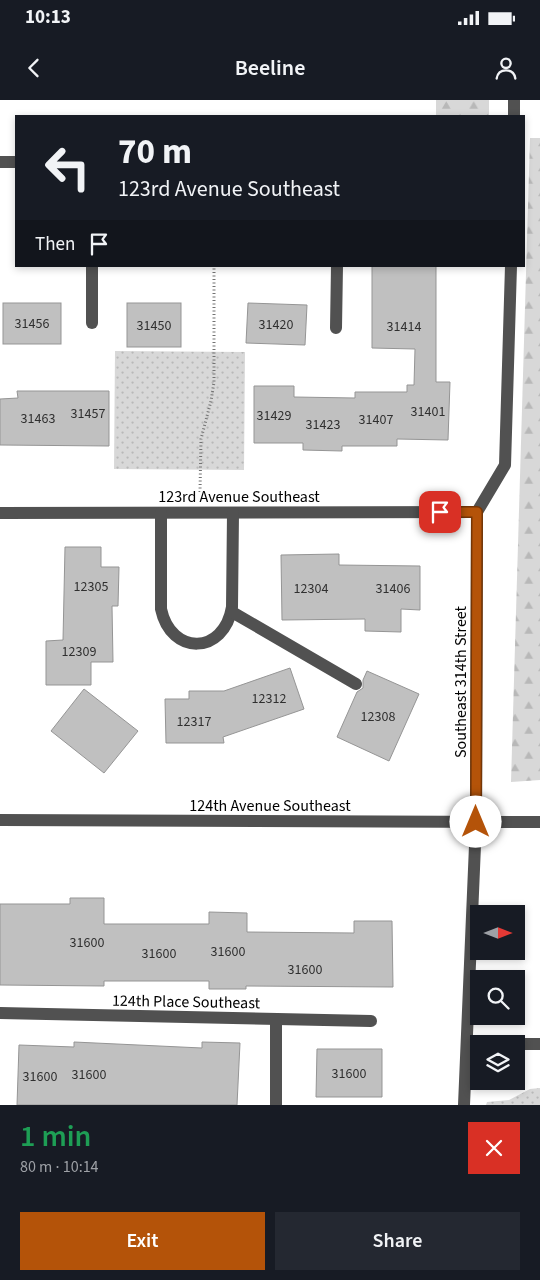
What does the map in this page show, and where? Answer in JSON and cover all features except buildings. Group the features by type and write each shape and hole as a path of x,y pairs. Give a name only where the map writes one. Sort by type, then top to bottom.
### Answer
{"street":[{"path":"514,100 514,115"},
{"path":"0,162 15,162"},
{"path":"92,267 92,323"},
{"path":"336,328 338,267"},
{"path":"477,512 505,465 511,267"},
{"name":"123rd Avenue Southeast","path":"0,513 477,512"},
{"name":"Southeast 314th Street","path":"473,1035 477,512"},
{"path":"161,513 161,608 164,622 172,634 184,641 198,644 211,641 223,633 230,621 232,612 233,513"},
{"path":"232,612 356,684"},
{"name":"124th Avenue Southeast","path":"0,820 540,822"},
{"name":"124th Place Southeast","path":"0,1013 371,1021"},
{"path":"276,1019 276,1105"},
{"path":"525,1044 540,1044"},
{"name":"Southeast 314th Street","path":"464,1105 470,1064"}],"path":[{"path":"200,513 201,439 214,382 214,267"}],"green space":[{"path":"436,100 489,100 489,115 436,115"},
{"path":"530,138 540,138 540,780 511,782"},
{"path":"115,351 245,352 244,470 114,469"},
{"path":"540,1088 540,1105 486,1105 487,1102 509,1100 530,1089"}],"route":[{"path":"440,512 477,512 476,822"}]}
